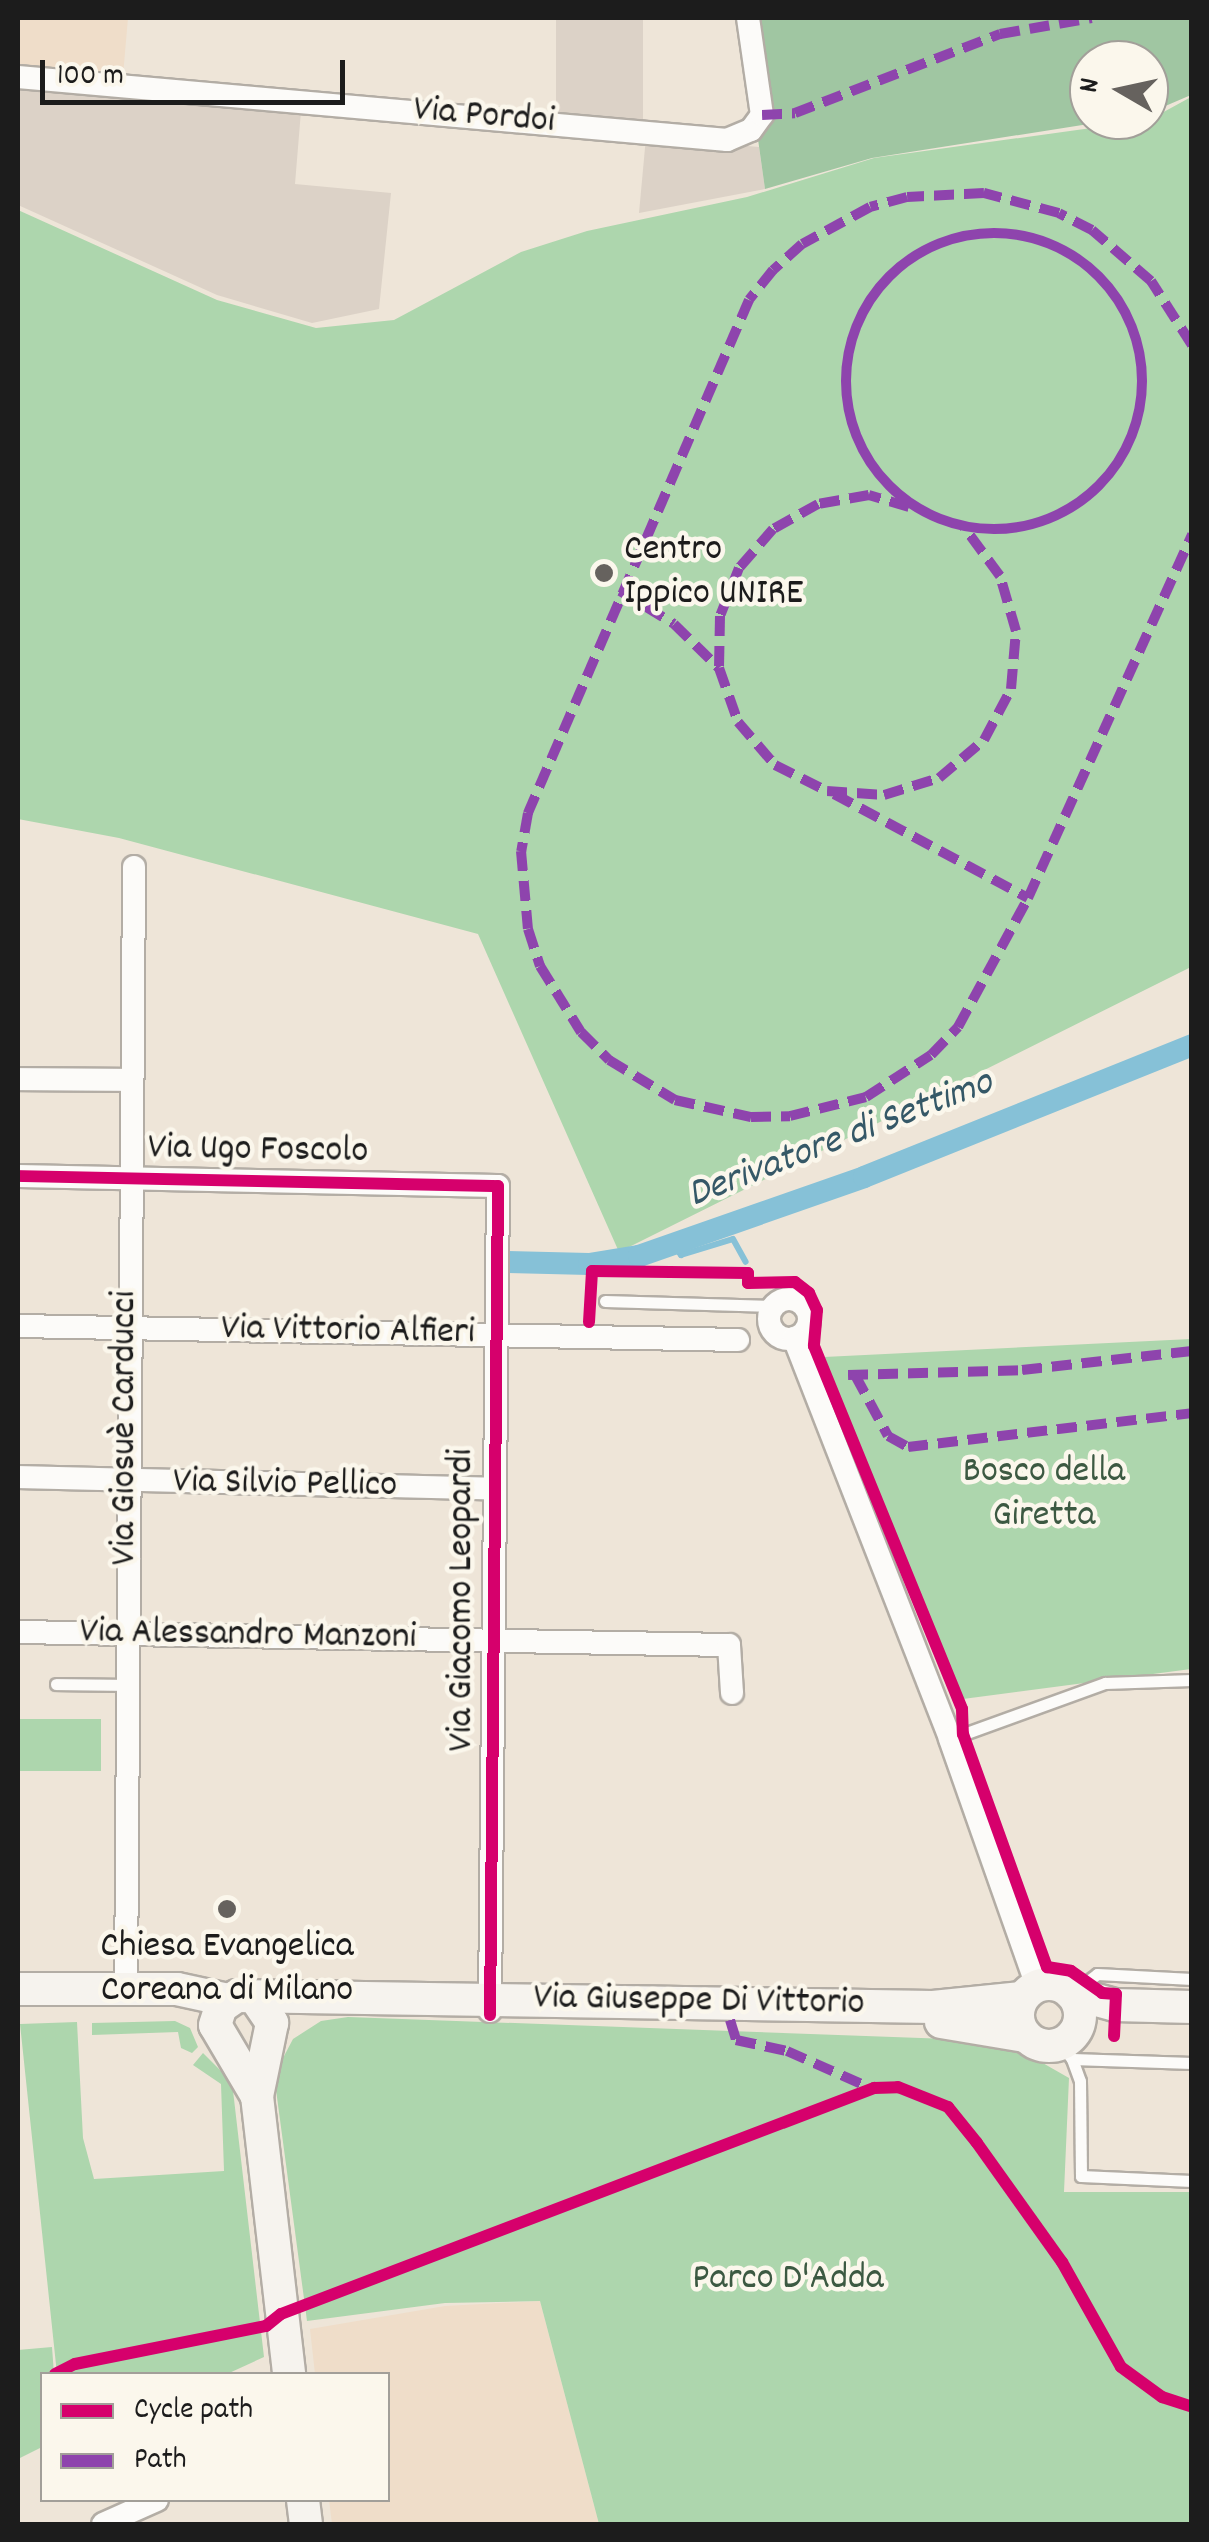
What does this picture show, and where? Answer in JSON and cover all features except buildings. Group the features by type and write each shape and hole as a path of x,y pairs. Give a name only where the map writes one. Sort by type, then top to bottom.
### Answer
{"street":[{"name":"Via Pordoi","path":"18,77 728,140 750,130 762,115 748,18"},
{"name":"Via Giosuè Carducci","path":"126,1989 128,1178 134,866"},
{"path":"18,1079 131,1080"},
{"name":"Via Ugo Foscolo","path":"18,1176 498,1186"},
{"name":"Via Giacomo Leopardi","path":"490,2006 498,1186"},
{"path":"774,1306 771,1327 794,1338 950,1739 1030,1992"},
{"name":"Via Vittorio Alfieri","path":"18,1326 738,1340"},
{"name":"Via Silvio Pellico","path":"18,1476 126,1482 493,1489"},
{"name":"Via Alessandro Manzoni","path":"18,1632 729,1645 732,1694"},
{"path":"1192,2007 1115,2005 1072,1994 1056,1984 1030,1992 1018,2013 1025,2036 1041,2046 1070,2044 1115,2020 1192,2023"},
{"name":"Via Giuseppe Di Vittorio","path":"18,1989 177,1990 244,2023 320,2008 933,2007 1030,1992"},
{"path":"1070,2044 1072,1994"},
{"name":"Via Giuseppe Di Vittorio","path":"490,2006 933,2021 1025,2036"},
{"path":"244,2023 288,2372"},
{"path":"103,2524 152,2502"}],"lane":[{"path":"605,1301 774,1306"},
{"path":"950,1739 1104,1682 1192,1680"},
{"path":"56,1684 125,1685"},
{"path":"1072,1994 1098,1974 1192,1979"},
{"path":"1192,2063 1070,2044 1080,2081 1081,2176 1192,2182"}],"shaded area":[{"path":"18,18 128,18 122,87 18,77"},
{"path":"556,18 643,18 643,122 556,122"},
{"path":"18,89 301,111 295,184 391,193 379,309 312,323 217,295 18,205"},
{"path":"646,137 759,147 765,189 639,213"},
{"path":"540,2301 599,2524 332,2524 329,2502 390,2502 390,2372 315,2372 310,2329 445,2306"}],"green space":[{"path":"741,18 1191,18 1191,95 1169,104 1169,40 1069,40 1069,127 872,158 765,189"},
{"name":"Centro Ippico UNIRE","path":"1191,97 1191,967 619,1252 478,934 119,838 18,819 18,210 217,300 316,328 394,320 521,252 587,231 747,197 874,158 1069,131 1069,140 1169,140 1169,109"},
{"name":"Bosco della Giretta","path":"1191,1339 1191,1669 963,1699 824,1357"},
{"path":"18,1719 101,1719 101,1771 18,1771"},
{"name":"Parco D'Adda","path":"348,2017 1004,2041 1069,2078 1064,2192 1191,2192 1191,2524 599,2524 540,2301 445,2303 307,2321 274,2075 293,2039 321,2021"},
{"path":"175,2021 190,2028 198,2047 192,2053 181,2048 178,2032 92,2035 92,2023"},
{"path":"77,2022 83,2138 94,2179 224,2171 221,2084 193,2065 203,2053 232,2082 264,2357 231,2372 57,2372 20,2024"},
{"path":"52,2347 54,2372 40,2372 40,2448 18,2459 18,2350"}],"waterway":[{"name":"Derivatore di Settimo","path":"506,1262 589,1264 639,1256 864,1177 1192,1045"},
{"path":"673,1245 681,1255 733,1239 746,1262"}],"marked path":[{"path":"762,115 795,113 1000,34 1092,18"},
{"path":"1192,345 1151,281 1092,230 1059,213 984,193 907,197 870,207 802,244 773,270 749,300 528,813 521,851 528,929 540,966 581,1032 609,1060 675,1100 751,1117 790,1116 866,1097 931,1055 958,1027 1028,898 1192,534"},
{"path":"994,233 1023,236 1051,245 1076,258 1098,277 1117,299 1130,324 1139,352 1142,381 1139,410 1130,438 1117,463 1098,485 1076,504 1051,517 1023,526 994,529 965,526 937,517 912,504 890,485 871,463 858,438 849,410 846,381 849,352 858,324 871,299 890,277 912,258 937,245 965,236 994,233"},
{"path":"909,507 869,495 818,504 773,529 739,568 720,616 719,668 738,722 775,765 827,791 884,795 939,778 984,740 1011,689 1016,631 1000,576 964,527"},
{"path":"620,591 674,624 719,668"},
{"path":"834,794 1028,898"},
{"path":"848,1375 1022,1370 1192,1351"},
{"path":"855,1375 888,1436 908,1447 1192,1413"},
{"path":"730,2020 736,2040 787,2051 875,2090"}],"cycle path":[{"path":"18,1176 498,1186 490,2015"},
{"path":"589,1322 592,1271 748,1273 748,1283 795,1282 809,1293 817,1310 814,1346 962,1709 963,1734 1047,1967 1071,1971 1102,1993 1116,1994 1114,2036"},
{"path":"59,2372 75,2364 266,2326 281,2314 874,2088 898,2087 948,2107 977,2143 1062,2262 1121,2367 1162,2397 1192,2407"}],"place":[{"name":"Centro Ippico UNIRE","path":"604,573"},
{"name":"Chiesa Evangelica Coreana di Milano","path":"227,1909"}]}
